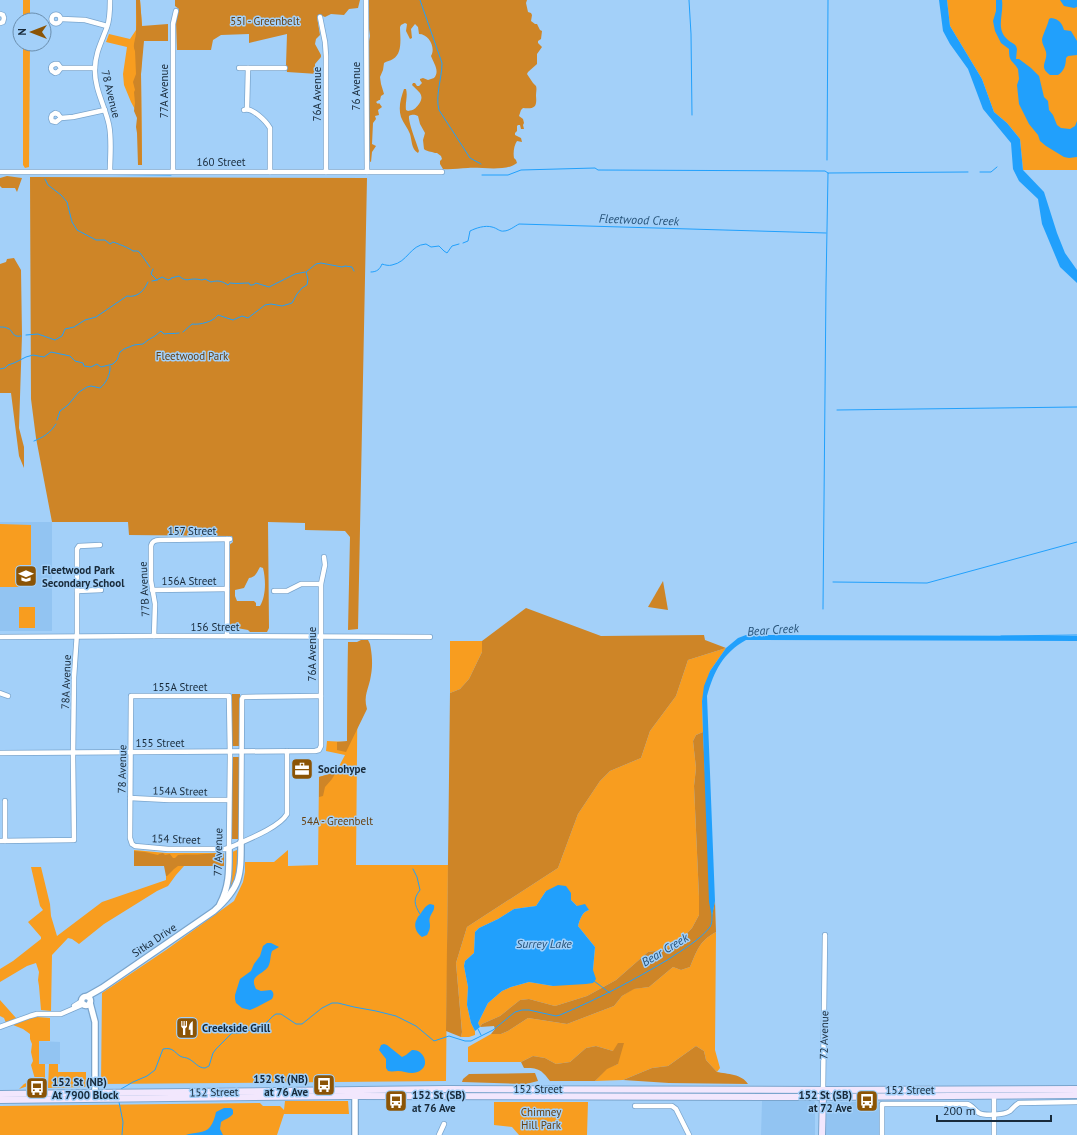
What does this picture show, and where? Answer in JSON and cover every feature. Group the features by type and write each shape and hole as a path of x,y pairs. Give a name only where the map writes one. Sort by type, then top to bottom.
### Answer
{"main road":[{"name":"152 Street","path":"0,1094 126,1096 355,1093 487,1089 1077,1089"},
{"name":"72 Avenue","path":"822,1135 823,1090"},
{"path":"994,1096 997,1093 1023,1090"},
{"name":"152 Street","path":"355,1093 823,1097 1077,1095"},
{"name":"152 Street","path":"0,1100 95,1096"}],"street":[{"name":"78 Avenue","path":"110,0 110,11 107,26 98,48 95,68 96,82 110,132 110,171"},
{"name":"76 Avenue","path":"366,0 367,172"},
{"name":"77A Avenue","path":"173,171 172,24 176,11"},
{"path":"0,14 4,18 0,23"},
{"name":"76A Avenue","path":"320,17 326,56 326,172"},
{"path":"62,19 85,20 107,26"},
{"path":"61,68 95,68"},
{"path":"239,68 285,68"},
{"path":"248,68 246,109 252,110 268,124 270,128 270,172"},
{"path":"61,118 73,117 104,110"},
{"name":"160 Street","path":"0,172 442,172"},
{"name":"157 Street","path":"154,541 229,539 227,590"},
{"name":"77B Avenue","path":"154,541 151,546 154,636"},
{"name":"78A Avenue","path":"3,841 74,840 73,752 74,678 77,636 77,549 79,546 83,545 100,545"},
{"name":"76A Avenue","path":"319,750 321,696 321,584 325,565 324,557"},
{"path":"274,591 287,590 301,584 321,584"},
{"path":"77,590 101,590"},
{"name":"156A Street","path":"152,590 227,590"},
{"path":"227,590 227,636"},
{"name":"156 Street","path":"0,637 430,637"},
{"path":"0,693 8,696"},
{"name":"78 Avenue","path":"131,843 130,798 132,696"},
{"name":"155A Street","path":"132,696 229,696"},
{"name":"77 Avenue","path":"218,908 225,892 228,880 230,751 229,696"},
{"name":"77 Avenue","path":"218,908 230,896 238,881 240,868 242,699 243,697 261,696 321,696"},
{"name":"155 Street","path":"0,753 319,750"},
{"name":"154 Street","path":"131,843 132,845 136,846 164,849 225,849 271,828 285,817 287,810 287,751"},
{"name":"154A Street","path":"130,798 169,800 229,800"},
{"path":"3,841 5,801"},
{"name":"Sitka Drive","path":"87,1002 102,988 218,908"},
{"name":"72 Avenue","path":"823,1090 825,935"},
{"path":"0,1028 37,1014 61,1014 87,1002 95,1018 95,1096"},
{"path":"355,1093 355,1135"},
{"path":"994,1096 994,1135"},
{"path":"882,1135 882,1104 970,1104 981,1114 1005,1114 1019,1103 1077,1102"},
{"path":"635,1106 672,1106 676,1109 688,1135"},
{"path":"438,1135 444,1124"}],"shaded area":[{"name":"Fleetwood Park Secondary School","path":"0,522 52,522 52,631 0,631"},
{"path":"39,1041 60,1042 60,1064 39,1064"},
{"path":"762,1101 814,1101 815,1135 761,1135"},
{"path":"827,1102 881,1103 879,1135 826,1135"}],"green space":[{"path":"23,0 30,0 30,12 23,12"},
{"path":"136,0 140,0 143,37 141,74 142,165 139,165 138,115 124,85 123,74 127,47 106,42 109,34 130,39 136,30"},
{"path":"136,0 140,0 142,26 168,24 168,41 144,41 141,74 142,165 138,165 137,118 134,111 135,90 133,82 136,74 134,46 136,35"},
{"name":"55I - Greenbelt","path":"175,0 360,0 358,8 349,9 344,15 331,14 325,17 320,15 317,17 320,35 316,39 315,44 321,55 315,64 315,70 321,72 318,74 287,72 287,34 249,43 249,34 221,35 213,40 211,50 177,50 176,21 179,9 175,6"},
{"path":"369,0 527,0 526,3 528,12 532,15 531,21 537,24 542,31 541,39 538,43 542,47 537,54 537,64 527,74 536,86 536,103 533,108 523,108 519,116 523,119 524,129 521,129 520,125 518,125 515,133 515,135 521,138 522,142 517,141 514,147 514,158 517,163 512,166 500,168 443,169 440,164 442,159 441,156 437,153 424,149 423,140 425,133 418,116 413,115 409,116 409,119 419,151 418,153 416,151 413,147 411,136 401,117 401,99 404,89 406,89 406,110 413,110 421,101 421,96 412,85 413,83 419,86 422,83 420,79 423,78 428,80 434,78 436,75 436,70 431,56 433,49 431,42 426,36 419,34 418,27 415,24 411,29 412,38 410,39 406,31 407,24 405,23 400,27 400,49 393,59 384,63 380,77 384,94 381,96 380,100 376,102 382,107 378,110 379,115 375,116 376,119 373,123 372,144 376,146 372,152 371,162 369,161"},
{"path":"947,0 1077,0 1077,170 1023,170 1020,139 1007,123 994,112 982,79 950,26"},
{"path":"23,52 30,52 29,167 25,168 23,165"},
{"path":"7,176 22,178 17,192 15,188 2,188 0,186 0,178"},
{"name":"Fleetwood Park","path":"30,177 367,178 358,629 348,630 350,537 345,531 305,530 305,523 268,522 269,628 267,632 250,632 248,630 237,628 228,629 228,546 233,542 232,536 129,535 128,522 52,522 36,438 31,399","holes":["260,567 263,568 265,588 260,606 256,606 254,601 237,601 235,590 244,588 249,578 255,575"]},
{"path":"14,258 21,270 22,335 19,428 24,447 24,468 19,456 11,393 0,393 0,264 6,262 7,259"},
{"path":"0,524 31,525 31,587 0,587"},
{"path":"663,581 668,610 648,607"},
{"path":"19,607 35,607 35,628 19,628"},
{"path":"526,608 601,636 704,635 705,640 726,648 688,660 676,696 650,731 641,758 610,771 600,781 578,814 558,868 467,927 456,963 462,1032 461,1037 446,1031 450,693 460,689 469,679 482,652 482,641"},
{"path":"361,640 368,640 372,656 372,671 366,696 367,709 346,752 337,750 337,742 347,741 348,642 357,642"},
{"path":"450,641 482,641 482,652 469,679 460,689 450,693"},
{"name":"54A - Greenbelt","path":"348,642 358,642 356,865 448,865 446,1081 101,1084 102,993 166,950 234,901 243,882 245,862 274,862 288,850 288,866 318,865 319,777 336,772 345,755 326,751 327,741 347,742"},
{"path":"726,648 710,671 702,701 703,732 696,735 693,741 696,768 694,786 699,915 692,928 677,944 662,950 648,952 616,980 587,996 555,1006 529,999 520,1000 500,1016 482,1024 480,1027 478,1023 488,1003 502,991 529,982 553,986 593,970 595,947 578,926 583,914 589,910 577,906 571,900 571,893 546,891 536,906 514,909 479,928 475,932 474,953 465,961 464,966 468,987 467,1005 475,1035 461,1037 462,1031 456,963 467,927 558,868 578,814 600,781 610,771 641,758 650,731 676,696 688,660"},
{"path":"232,694 240,694 240,746 232,746"},
{"path":"703,732 712,915 715,901 716,932 710,935 702,943 690,967 681,970 673,967 649,987 634,989 622,996 614,1006 567,1024 528,1018 501,1034 491,1034 495,1029 494,1026 480,1027 482,1024 500,1016 520,1000 529,999 555,1006 587,996 616,980 648,952 662,950 677,944 692,928 699,915 694,786 696,768 693,741 696,735"},
{"path":"231,757 239,757 239,839 231,839"},
{"path":"336,772 325,787 323,796 319,797 319,777"},
{"path":"239,849 237,876 225,901 230,853"},
{"path":"134,850 166,853 224,853 224,866 184,866 168,886 157,891 104,924 79,944 68,938 52,955 51,1011 41,1010 38,980 39,972 36,963 27,966 0,982 0,969 13,961 41,939 41,937 28,922 43,910 40,906 31,867 41,867 50,904 51,916 57,936 102,902 166,880 166,866 134,866"},
{"path":"134,851 158,855 163,853 165,855 170,854 173,858 178,855 224,853 224,866 178,866 166,876 164,866 134,866"},
{"path":"716,932 715,1050 720,1068 717,1072 706,1060 704,1051 696,1046 668,1066 652,1068 623,1080 595,1081 607,1068 618,1064 613,1051 596,1046 586,1048 570,1062 556,1064 545,1058 533,1056 521,1062 468,1062 468,1047 491,1034 501,1034 508,1031 528,1018 567,1024 614,1006 622,996 633,989 649,987 673,967 681,970 690,967 702,943 710,935"},
{"path":"0,1000 16,1018 6,1023 4,1018 0,1016"},
{"path":"37,1017 50,1018 50,1041 39,1041 39,1064 45,1064 45,1087 28,1086 19,1089 24,1084 35,1079 31,1065 33,1061 31,1052 32,1044 30,1034 13,1025"},
{"path":"618,1043 624,1043 618,1064 607,1069 595,1081 550,1081 539,1070 524,1068 521,1062 533,1056 545,1058 556,1064 570,1062 586,1048 596,1046 613,1051"},
{"path":"696,1046 704,1051 706,1060 717,1072 738,1076 748,1084 669,1083 623,1080 652,1068 668,1066"},
{"path":"49,1064 58,1064 58,1072 86,1072 86,1086 48,1088"},
{"path":"535,1073 538,1081 526,1084 462,1082 463,1079 469,1074"},
{"path":"285,1101 348,1101 349,1114 284,1114 277,1135 0,1135 0,1106 260,1103 263,1106 280,1106 284,1110"},
{"name":"Chimney Hill Park","path":"494,1102 588,1102 587,1135 519,1135 512,1127 494,1125"}],"water":[{"path":"939,0 947,0 950,26 982,79 994,112 1007,123 1020,139 1023,170 1044,192 1065,253 1077,270 1077,283 1060,267 1042,224 1038,199 1019,181 1013,169 1011,143 983,109 968,69 950,44 943,31"},
{"path":"996,0 1002,0 1001,26 1004,36 1016,46 1016,59 1019,59 1039,76 1044,97 1048,101 1049,110 1057,125 1061,128 1070,129 1075,126 1077,121 1077,157 1064,157 1046,146 1040,141 1038,135 1029,124 1019,104 1017,85 1019,79 1018,69 1010,59 1009,49 1001,43 995,31 993,21 996,11"},
{"path":"1060,0 1077,0 1077,7 1074,8 1064,6"},
{"path":"1051,18 1060,22 1064,30 1071,31 1077,41 1077,55 1068,56 1066,58 1064,68 1058,75 1050,75 1046,72 1044,66 1046,52 1042,38 1049,19"},
{"path":"746,635 1077,636 1077,641 746,640 738,645 720,664 707,696 715,901 712,917 709,902 702,701 704,686 710,671 726,648 738,638"},
{"name":"Surrey Lake","path":"558,885 566,886 571,893 571,900 577,906 585,904 589,910 583,914 578,926 595,947 593,970 596,979 593,983 586,984 553,986 529,982 511,987 502,991 488,1003 478,1023 480,1027 475,1031 471,1023 467,1005 468,987 464,966 465,961 474,953 475,932 479,928 514,909 536,906 546,891"},
{"path":"430,904 434,905 434,910 430,917 430,929 427,935 422,937 418,933 415,924 418,917"},
{"path":"267,943 271,943 279,947 272,951 268,967 255,978 254,984 256,989 261,991 271,990 273,993 273,998 250,1010 242,1008 236,1003 235,999 240,979 251,971 260,956 263,946"},
{"path":"384,1044 402,1057 412,1050 416,1050 424,1057 424,1067 415,1073 388,1071 386,1068 386,1059 379,1050 381,1045"},
{"path":"224,1108 231,1108 233,1110 233,1114 221,1122 220,1129 223,1135 186,1135 202,1132 208,1129 213,1122 216,1112"}],"waterway":[{"path":"420,0 442,63 438,93 439,110 470,158 481,164"},
{"path":"689,0 692,115"},
{"path":"827,160 828,0"},
{"path":"980,172 991,172 997,167"},
{"path":"482,175 508,175 521,170 595,168 598,170 825,171 828,173"},
{"path":"823,609 828,173 968,172"},
{"path":"53,174 171,175"},
{"path":"45,179 48,185 61,195 67,202 72,222 77,230 96,240 105,240 110,244 113,242 133,251 138,251 150,267"},
{"name":"Fleetwood Creek","path":"463,243 468,241 470,231 478,228 489,226 503,231 519,224 826,233"},
{"name":"Fleetwood Creek","path":"371,272 378,270 382,264 390,265 402,261 412,250 421,245 426,244 431,247 439,246 447,253 452,246 459,244"},
{"name":"Fleetwood Creek","path":"183,332 192,324 199,324 213,320 218,315 233,320 242,316 248,318 265,305 271,304 282,306 292,303 297,294 307,285 308,279 306,272 316,264 321,263 342,267 352,267 354,271"},
{"path":"153,269 151,274 157,280"},
{"path":"152,281 162,277 168,280 179,276 185,280 205,279 211,282 220,281 228,285 230,283 249,283 250,285 256,283 269,287 295,274 305,272"},
{"path":"26,335 38,334 55,340 62,336 65,329 74,327 85,320 96,317 127,296 137,295 148,282"},
{"path":"0,327 5,327 11,330 14,335 21,336"},
{"name":"Fleetwood Creek","path":"0,369 26,357 33,355 44,357 51,352 70,356 75,361 83,363 84,366 91,367 97,364 101,367 113,364 117,360 120,352 124,349 134,345 143,344 161,331 164,334 179,333"},
{"path":"57,420 60,411 68,405 79,392 87,387 91,386 100,388 102,386 109,375 110,366"},
{"path":"837,410 1077,407"},
{"path":"34,441 41,438 56,424"},
{"path":"833,582 927,583 1077,542"},
{"name":"Bear Creek","path":"1001,636 1077,635"},
{"path":"413,869 417,877 420,890 415,899 416,907 420,914"},
{"name":"Bear Creek","path":"121,1089 147,1076 155,1070 163,1049 171,1049 180,1056 188,1058 198,1066 205,1068 209,1066 213,1053 216,1049 232,1033 240,1033 263,1026 276,1014 281,1014 296,1024 302,1024 322,1008 332,1003 396,1016 416,1026 434,1041 449,1036 465,1041 471,1041 493,1030 515,1012 522,1010 529,1010 556,1016 560,1015 616,989 669,959 706,932 711,926 712,915"},
{"path":"594,981 610,993"},
{"path":"478,1029 481,1035"},
{"name":"Bear Creek","path":"119,1102 123,1122 122,1135"}],"place":[{"name":"Fleetwood Park Secondary School","path":"26,576"},
{"name":"Sociohype","path":"302,769"},
{"name":"Creekside Grill","path":"187,1028"},
{"name":"152 St (NB) at 76 Ave","path":"324,1085"},
{"name":"152 St (NB) At 7900 Block","path":"37,1088"},
{"name":"152 St (SB) at 76 Ave","path":"396,1101"},
{"name":"152 St (SB) at 72 Ave","path":"867,1101"}]}
